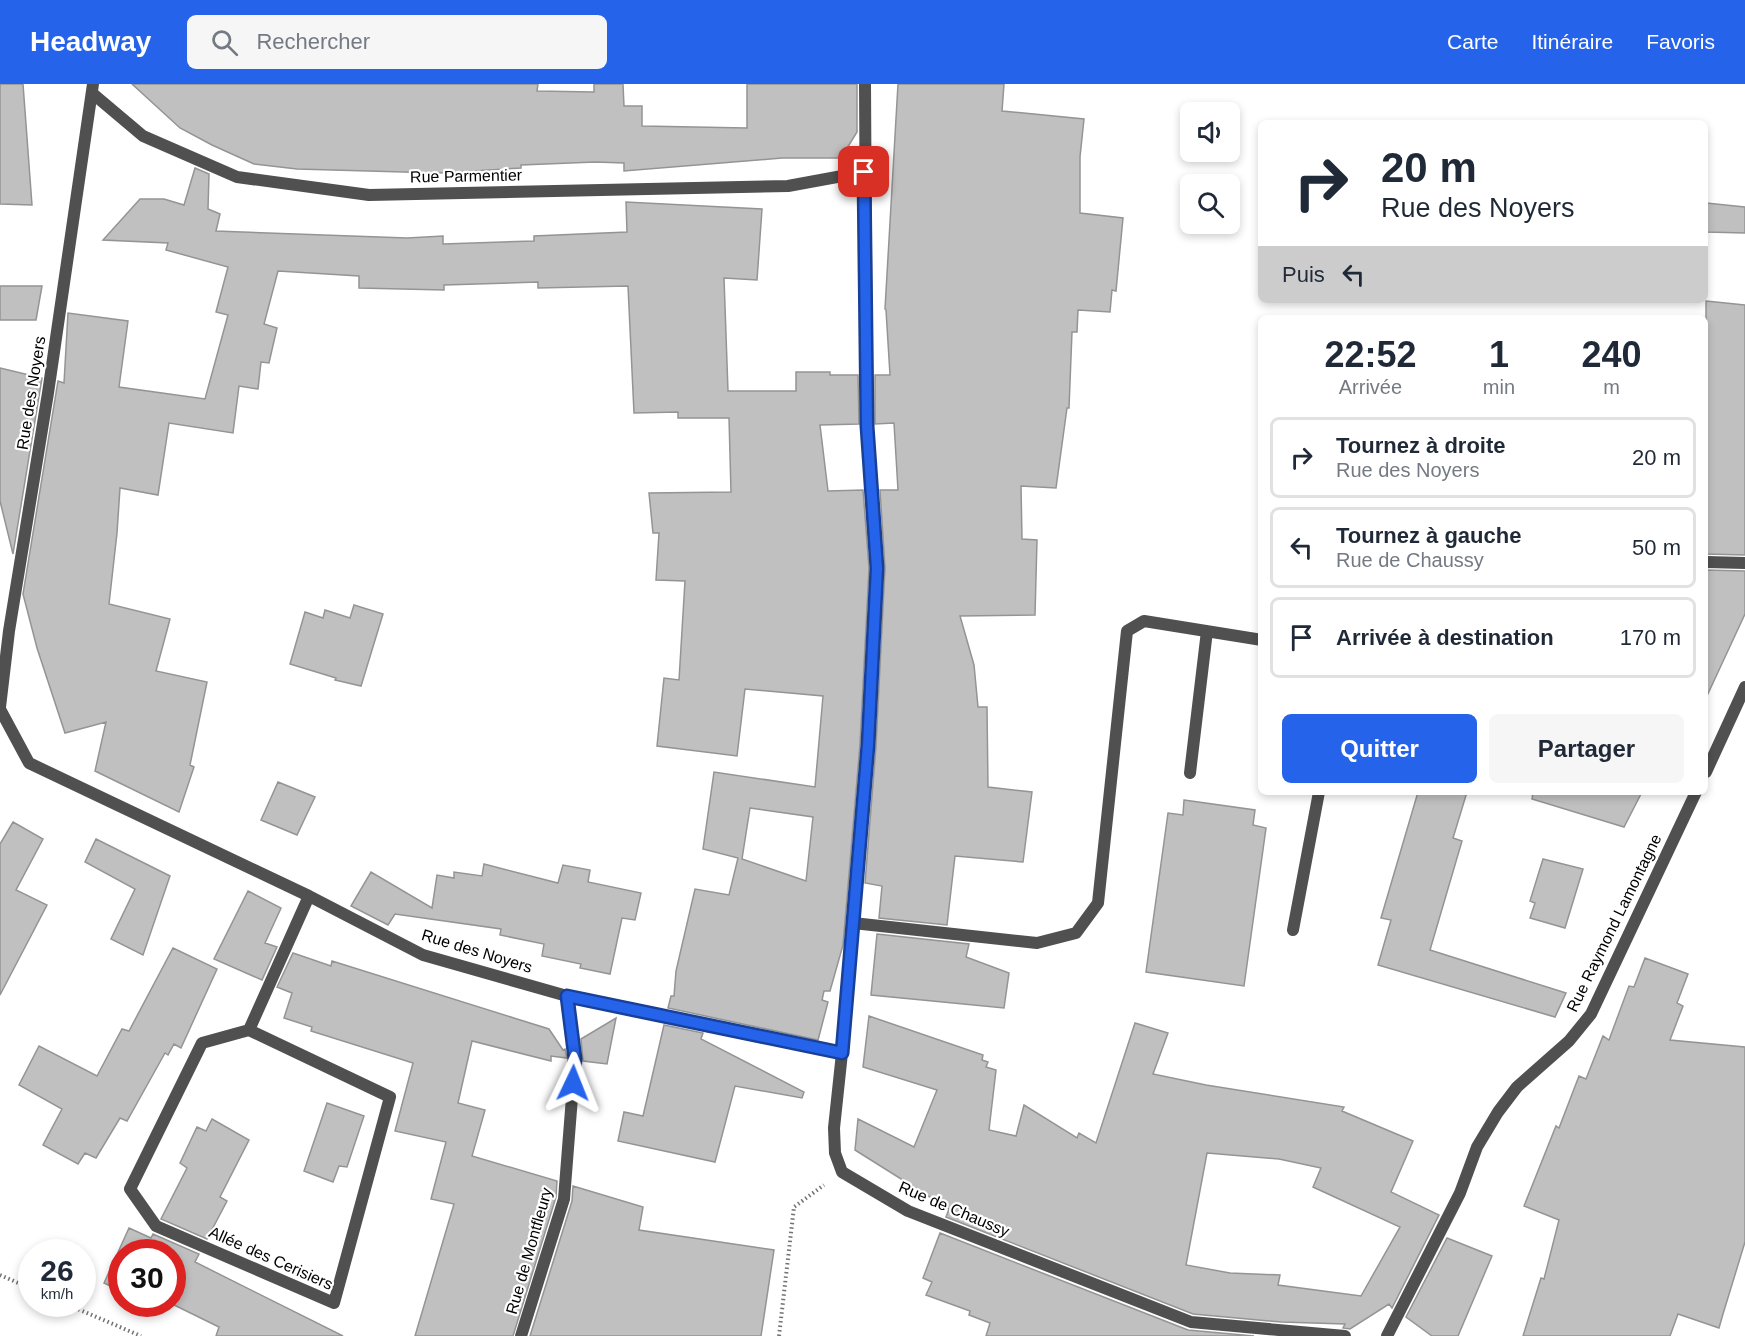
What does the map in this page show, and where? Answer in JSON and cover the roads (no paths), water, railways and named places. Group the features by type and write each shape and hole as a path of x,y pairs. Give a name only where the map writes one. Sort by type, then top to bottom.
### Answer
{"street":[{"path":"842,1053 868,745 877,568 867,426 865,84"},
{"name":"Rue Parmentier","path":"93,88 143,136 237,177 369,195 788,186 864,172"},
{"name":"Rue des Noyers","path":"93,88 48,393 9,631 0,708 29,763 309,896 423,954 567,996 842,1053"},
{"path":"1708,562 1745,563"},
{"path":"853,923 1037,943 1076,933 1098,903 1127,631 1144,621 1258,639"},
{"path":"1190,773 1207,631"},
{"path":"1708,768 1745,687"},
{"path":"1293,930 1318,795"},
{"name":"Rue Raymond Lamontagne","path":"1387,1336 1460,1192 1477,1147 1498,1112 1517,1087 1569,1041 1591,1014 1695,795"},
{"path":"249,1030 309,896"},
{"name":"Rue de Montfleury","path":"521,1336 564,1199 575,1059 567,996"},
{"name":"Allée des Cerisiers","path":"249,1030 390,1097 334,1304 156,1226 130,1189 202,1043 249,1030"},
{"name":"Rue de Chaussy","path":"842,1053 834,1128 835,1152 842,1172 908,1210 1191,1322 1345,1336"}]}
